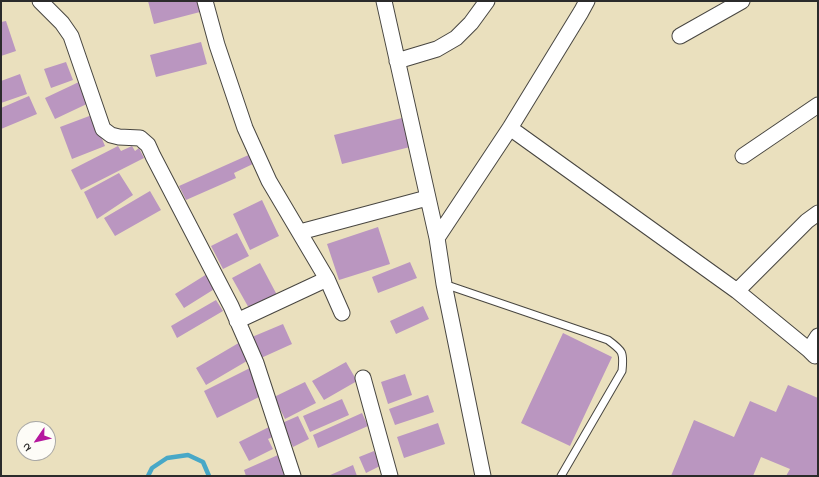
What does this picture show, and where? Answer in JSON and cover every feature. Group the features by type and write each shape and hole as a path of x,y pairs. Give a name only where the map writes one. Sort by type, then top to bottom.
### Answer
{"street":[{"path":"40,1 62,23 72,36 103,129 111,135 119,137 140,138 148,145 231,306 256,363 292,476"},
{"path":"205,1 217,46 245,128 269,181 327,279 342,314"},
{"path":"384,1 436,238 483,476"},
{"path":"397,61 437,49 456,38 471,24 487,1"},
{"path":"436,238 510,128 587,1"},
{"path":"680,36 740,1"},
{"path":"743,156 818,106"},
{"path":"510,128 737,291 815,353 818,336"},
{"path":"300,232 427,198"},
{"path":"737,291 807,221 818,212"},
{"path":"237,321 327,279"},
{"path":"363,378 390,476"}],"lane":[{"path":"444,284 608,340 619,348 624,358 622,371 561,476"}],"building":[{"path":"148,1 198,1 200,12 154,24"},
{"path":"6,21 16,51 1,56 1,22"},
{"path":"201,42 207,64 156,77 150,55"},
{"path":"66,62 73,80 51,88 44,69"},
{"path":"20,74 27,94 1,103 1,81"},
{"path":"81,81 91,102 55,119 45,98"},
{"path":"29,96 37,114 1,129 1,108"},
{"path":"92,115 105,146 72,159 60,127"},
{"path":"402,118 410,147 342,164 334,135"},
{"path":"118,146 121,151 132,146 135,151 139,148 144,158 81,190 71,170"},
{"path":"253,153 257,162 234,173 236,178 186,200 179,186"},
{"path":"119,173 133,195 97,219 84,192"},
{"path":"150,191 161,210 115,236 104,218"},
{"path":"262,200 279,236 250,250 233,214"},
{"path":"378,227 390,264 339,280 327,244"},
{"path":"237,233 249,256 223,269 211,246"},
{"path":"410,262 417,278 378,293 372,277"},
{"path":"260,263 277,295 250,310 232,278"},
{"path":"207,274 216,288 184,308 175,294"},
{"path":"216,300 223,311 177,338 171,326"},
{"path":"423,306 429,319 396,334 390,321"},
{"path":"283,324 292,344 261,358 252,337"},
{"path":"563,333 612,357 570,446 521,423"},
{"path":"242,341 252,358 206,385 196,368"},
{"path":"346,362 357,381 324,400 312,381"},
{"path":"252,367 265,394 217,418 204,391"},
{"path":"405,374 412,395 388,404 381,382"},
{"path":"305,382 316,403 285,419 274,397"},
{"path":"788,385 818,398 818,476 786,476 790,469 761,457 753,476 671,476 694,420 734,437 750,401 776,412"},
{"path":"428,395 434,412 395,425 389,409"},
{"path":"342,399 349,415 310,432 303,416"},
{"path":"362,413 368,426 318,448 313,435"},
{"path":"298,416 309,439 293,447 282,423"},
{"path":"438,423 445,444 404,458 397,437"},
{"path":"273,425 277,435 268,439 273,449 249,461 239,442"},
{"path":"374,451 380,466 366,473 359,457"},
{"path":"278,455 287,475 246,476 244,470"},
{"path":"353,465 357,476 328,476"}],"waterway":[{"path":"148,476 152,468 167,458 188,455 203,462 209,476"}]}
